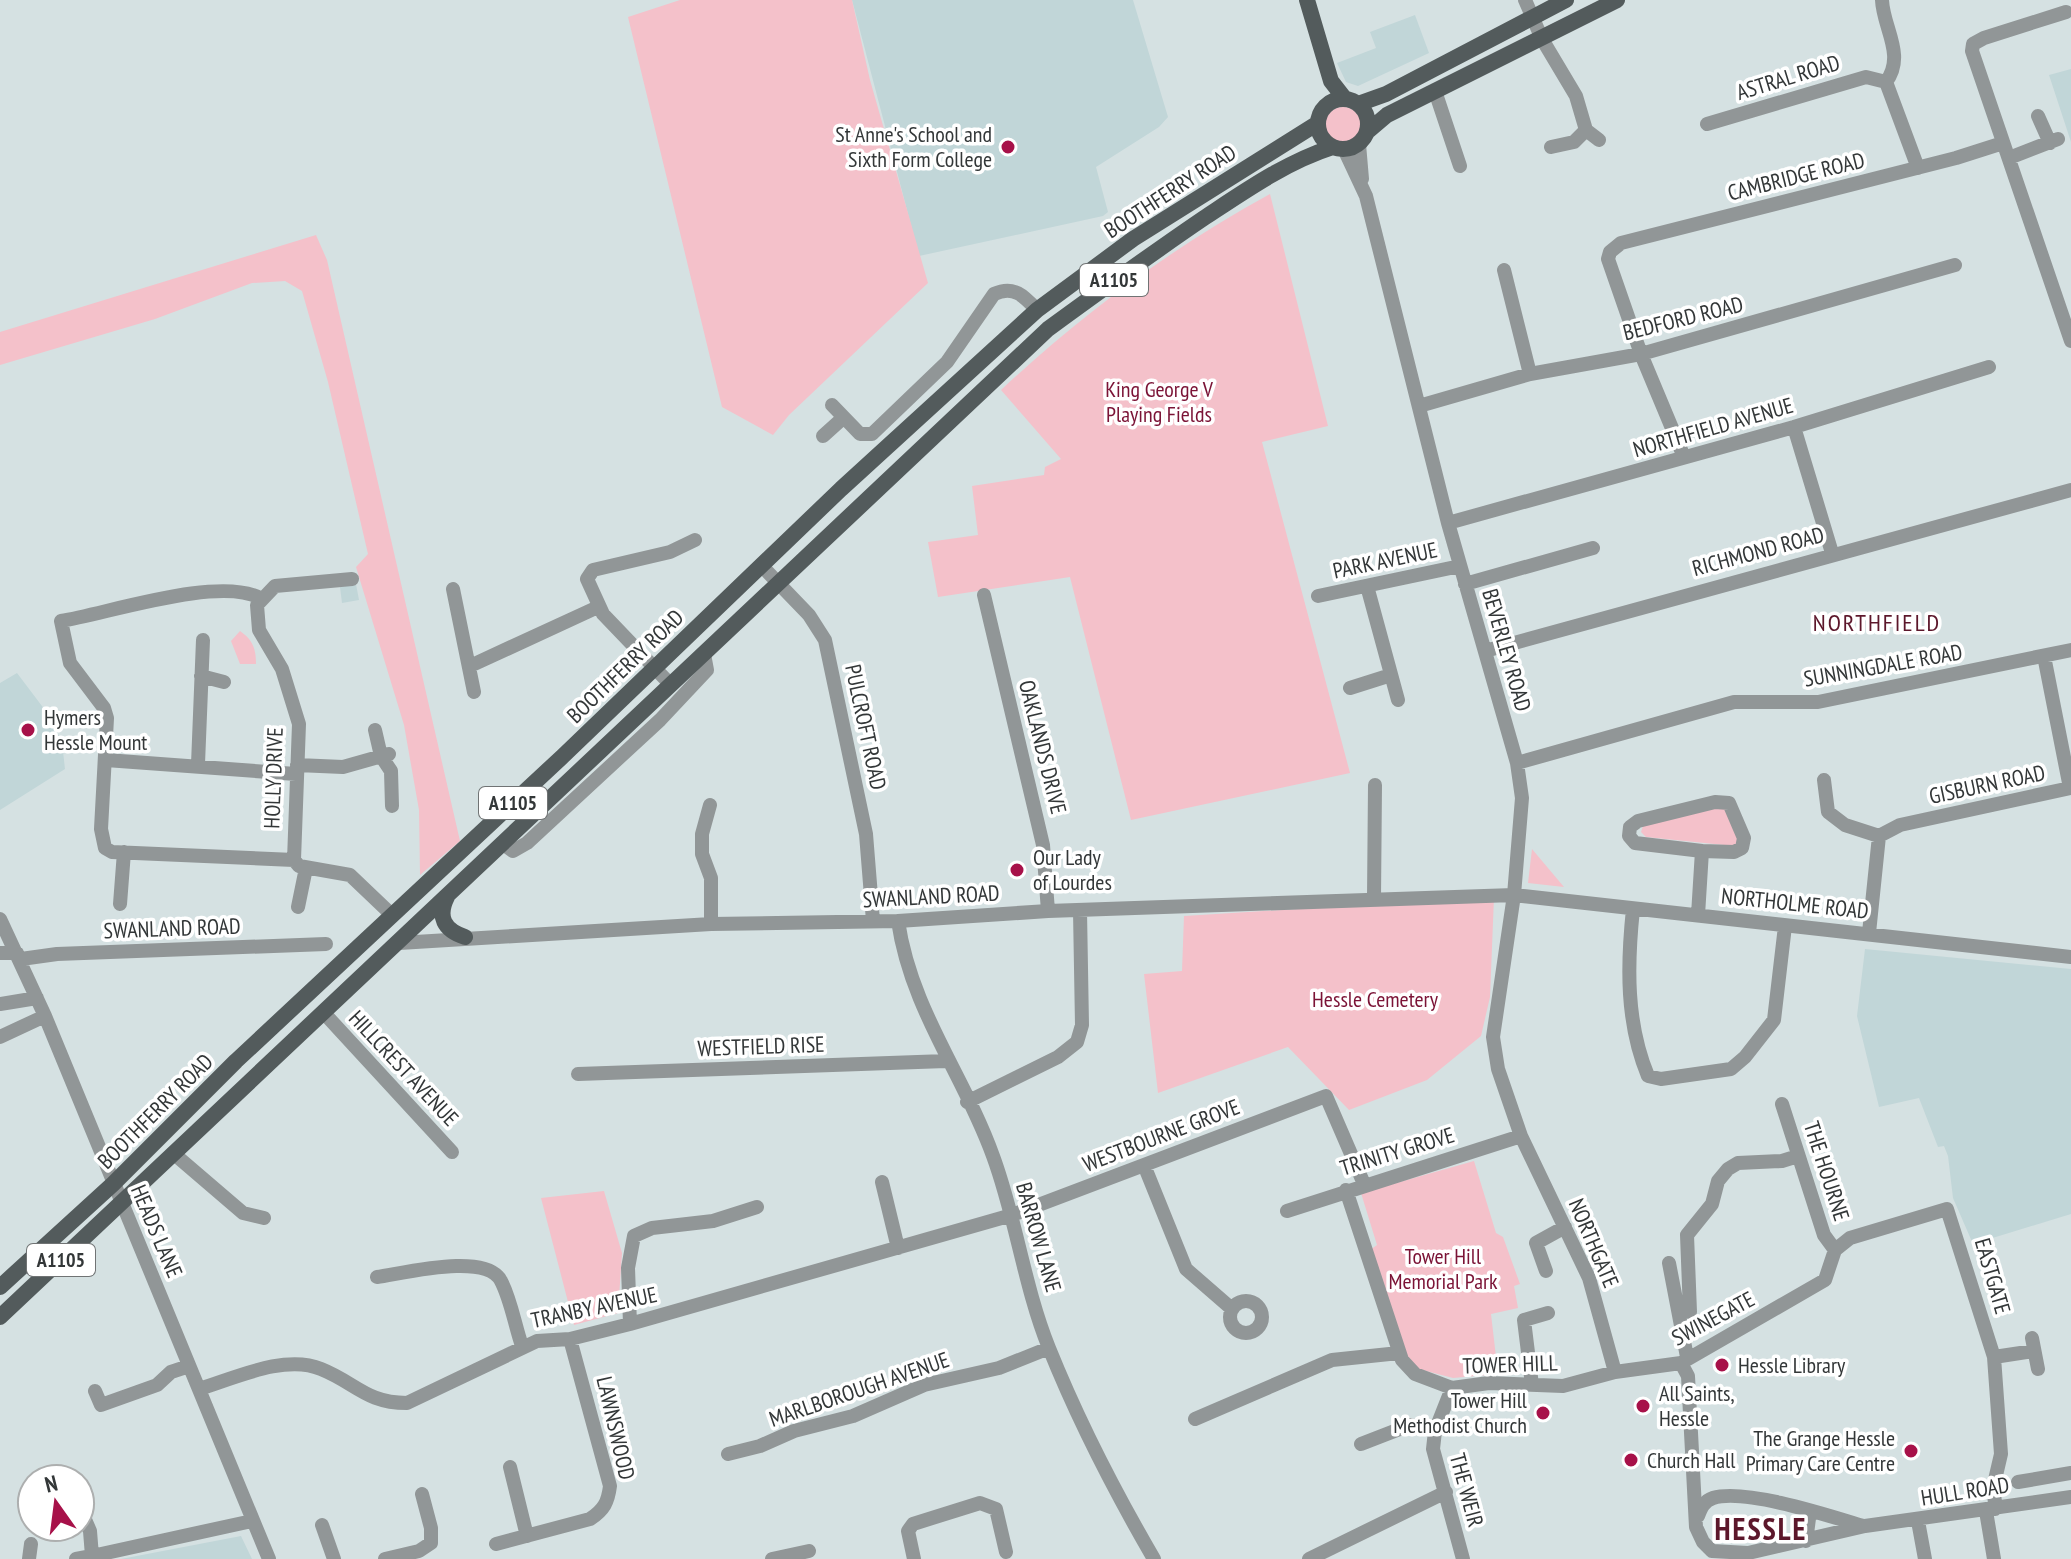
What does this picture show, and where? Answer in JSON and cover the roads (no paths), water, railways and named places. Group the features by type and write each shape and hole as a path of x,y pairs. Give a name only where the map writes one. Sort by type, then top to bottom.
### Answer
{"main road":[{"path":"1307,0 1331,81 1328,105 1318,123 1322,137 1351,143 1367,117 1331,81"},
{"path":"1328,105 1386,94 1566,0"},
{"name":"BOOTHFERRY ROAD","path":"0,1317 1048,329 1138,262 1255,184 1307,155 1351,143 1387,115 1617,0"},
{"name":"BOOTHFERRY ROAD","path":"0,1287 113,1184 236,1061 761,565 1037,310 1145,232 1318,123"},
{"path":"448,895 442,907 443,921 455,934 465,937"}],"street":[{"path":"1525,0 1542,39 1576,96 1586,130 1599,140"},
{"path":"1882,0 1895,50 1893,74 1886,82 1918,168"},
{"path":"2066,12 1973,44 2003,143 2071,341"},
{"name":"ASTRAL ROAD","path":"1707,124 1866,77 1886,82"},
{"path":"1435,91 1460,166"},
{"path":"2009,158 2054,141 2038,116"},
{"path":"1551,147 1574,142 1586,130"},
{"name":"BEVERLEY ROAD","path":"1351,143 1448,523 1517,763 1522,798 1514,895 1493,1037 1498,1069 1521,1136"},
{"name":"CAMBRIDGE ROAD","path":"1641,354 1608,259 1621,243 1918,168 2003,143"},
{"name":"BEDFORD ROAD","path":"1419,406 1530,374 1641,354 1955,265"},
{"path":"1504,270 1530,374"},
{"path":"832,405 860,434 872,434 947,362 994,294 1005,289 1021,293 1037,310"},
{"path":"1641,354 1684,457"},
{"name":"NORTHFIELD AVENUE","path":"1448,523 1794,427 1894,393 1989,367"},
{"path":"823,436 843,418"},
{"path":"1794,427 1832,553"},
{"name":"RICHMOND ROAD","path":"1485,651 1832,553 2071,490"},
{"path":"671,685 598,607 587,582 590,572 670,552 695,540"},
{"path":"1465,584 1593,548"},
{"name":"PULCROFT ROAD","path":"761,565 809,615 825,640 866,834 873,921"},
{"name":"PARK AVENUE","path":"1318,596 1460,566"},
{"path":"352,579 275,586 260,598 242,590 149,600 61,621 70,663 104,708 107,718 101,840 112,852 300,864 350,875 392,915"},
{"path":"1367,586 1398,700"},
{"path":"453,589 474,692"},
{"name":"OAKLANDS DRIVE","path":"984,595 1043,845 1048,911"},
{"name":"HOLLY DRIVE","path":"260,598 256,612 259,630 282,669 299,724 298,907"},
{"path":"470,666 598,607"},
{"path":"198,764 203,640"},
{"name":"SUNNINGDALE ROAD","path":"1517,763 1734,702 1818,702 2071,650"},
{"name":"BOOTHFERRY ROAD","path":"502,843 513,851 527,843 660,720 707,670 704,654"},
{"name":"GISBURN ROAD","path":"1879,836 1900,825 2071,789 2044,656"},
{"path":"1350,688 1391,675"},
{"path":"201,676 224,682"},
{"path":"375,730 391,771 392,806"},
{"path":"106,760 297,770 343,767 385,755"},
{"path":"1824,780 1828,812 1845,825 1879,836 1869,933"},
{"path":"1374,898 1375,785"},
{"path":"1715,802 1729,803 1744,838 1742,848 1734,852 1702,851 1635,843 1629,836 1630,827 1638,821 1715,802"},
{"path":"710,805 702,834 702,854 711,878 711,924"},
{"path":"1698,915 1702,851"},
{"path":"120,904 124,852"},
{"name":"SWANLAND ROAD","path":"399,943 711,924 898,921 1048,911 1514,895"},
{"name":"NORTHOLME ROAD","path":"1514,895 2071,957"},
{"path":"1633,909 1629,999 1634,1032 1648,1076 1661,1079 1731,1069 1745,1057 1774,1020 1785,926"},
{"path":"967,1102 1058,1057 1077,1042 1082,1025 1080,911"},
{"name":"HEADS LANE","path":"0,919 45,1016 269,1559"},
{"name":"BARROW LANE","path":"898,921 904,959 946,1061 992,1153 1049,1348 1105,1470 1154,1559"},
{"name":"SWANLAND ROAD","path":"0,953 19,956 326,944"},
{"path":"0,1004 37,998"},
{"name":"HILLCREST AVENUE","path":"324,1013 452,1152"},
{"path":"0,1037 45,1016"},
{"name":"WESTFIELD RISE","path":"578,1074 946,1061"},
{"name":"WESTBOURNE GROVE","path":"1012,1215 1326,1096 1364,1184"},
{"name":"THE HOURNE","path":"1782,1104 1824,1235 1835,1250"},
{"name":"TRINITY GROVE","path":"1287,1211 1521,1136"},
{"name":"NORTHGATE","path":"1521,1136 1589,1278 1615,1372"},
{"path":"173,1153 243,1213 267,1217"},
{"path":"1694,1307 1687,1235 1712,1204 1718,1181 1738,1163 1782,1161 1798,1156"},
{"path":"1144,1165 1186,1269 1232,1309"},
{"path":"882,1182 898,1248"},
{"path":"1195,1419 1332,1360 1399,1353 1346,1190"},
{"path":"630,1324 628,1268 634,1236 652,1228 713,1221 757,1207"},
{"name":"EASTGATE","path":"1835,1250 1850,1238 1867,1231 1947,1209 1952,1214 1994,1357 2001,1454 1990,1510 1994,1559"},
{"name":"TRANBY AVENUE","path":"199,1389 289,1364 319,1368 361,1394 387,1403 407,1403 537,1341 570,1339 630,1324 1012,1215"},
{"path":"1546,1271 1536,1243 1565,1227"},
{"name":"SWINEGATE","path":"1615,1372 1684,1360 1825,1280 1835,1250"},
{"path":"1669,1263 1704,1496 1696,1520 1711,1555 1748,1553 1865,1526"},
{"path":"377,1277 472,1265 491,1268 501,1280 522,1346"},
{"path":"1532,1385 1524,1320 1548,1313"},
{"name":"LAWNSWOOD","path":"496,1544 590,1519 602,1511 609,1498 610,1486 570,1339"},
{"path":"1994,1357 2033,1344 2038,1369"},
{"name":"MARLBOROUGH AVENUE","path":"728,1454 760,1446 794,1431 853,1416 924,1385 999,1368 1049,1348"},
{"name":"TOWER HILL","path":"1399,1353 1415,1374 1452,1388 1489,1383 1563,1386 1615,1372"},
{"path":"100,1404 157,1385 171,1372 189,1366"},
{"name":"THE WEIR","path":"1452,1388 1435,1431 1433,1449 1463,1559"},
{"path":"1361,1444 1410,1425 1435,1431"},
{"path":"510,1467 527,1536"},
{"path":"2018,1482 2071,1473"},
{"path":"1309,1559 1329,1554 1446,1492"},
{"path":"385,1559 419,1551 431,1543 431,1528 422,1494"},
{"path":"1704,1496 1732,1496 1810,1511 1865,1526"},
{"name":"HULL ROAD","path":"1865,1526 1918,1521 2071,1497"},
{"path":"914,1559 908,1531 913,1524 980,1503 996,1509 1006,1552"},
{"path":"1806,1541 1810,1511"},
{"path":"76,1559 252,1521"},
{"path":"1918,1521 1925,1559"},
{"path":"322,1525 334,1559"},
{"path":"91,1543 92,1556"},
{"path":"772,1559 809,1551"}],"place":[{"name":"St Anne's School and Sixth Form College","path":"1008,147"},
{"name":"Hymers Hessle Mount","path":"28,730"},
{"name":"Our Lady of Lourdes","path":"1017,870"},
{"name":"Hessle Library","path":"1722,1365"},
{"name":"All Saints, Hessle","path":"1643,1406"},
{"name":"Tower Hill Methodist Church","path":"1543,1413"},
{"name":"The Grange Hessle Primary Care Centre","path":"1911,1451"},
{"name":"Church Hall","path":"1631,1460"}],"district":[{"name":"NORTHFIELD","path":"1877,623"},
{"name":"HESSLE","path":"1761,1530"}],"park label":[{"name":"King George V Playing Fields","path":"1159,402"},
{"name":"Hessle Cemetery","path":"1375,999"},
{"name":"Tower Hill Memorial Park","path":"1443,1268"}]}
